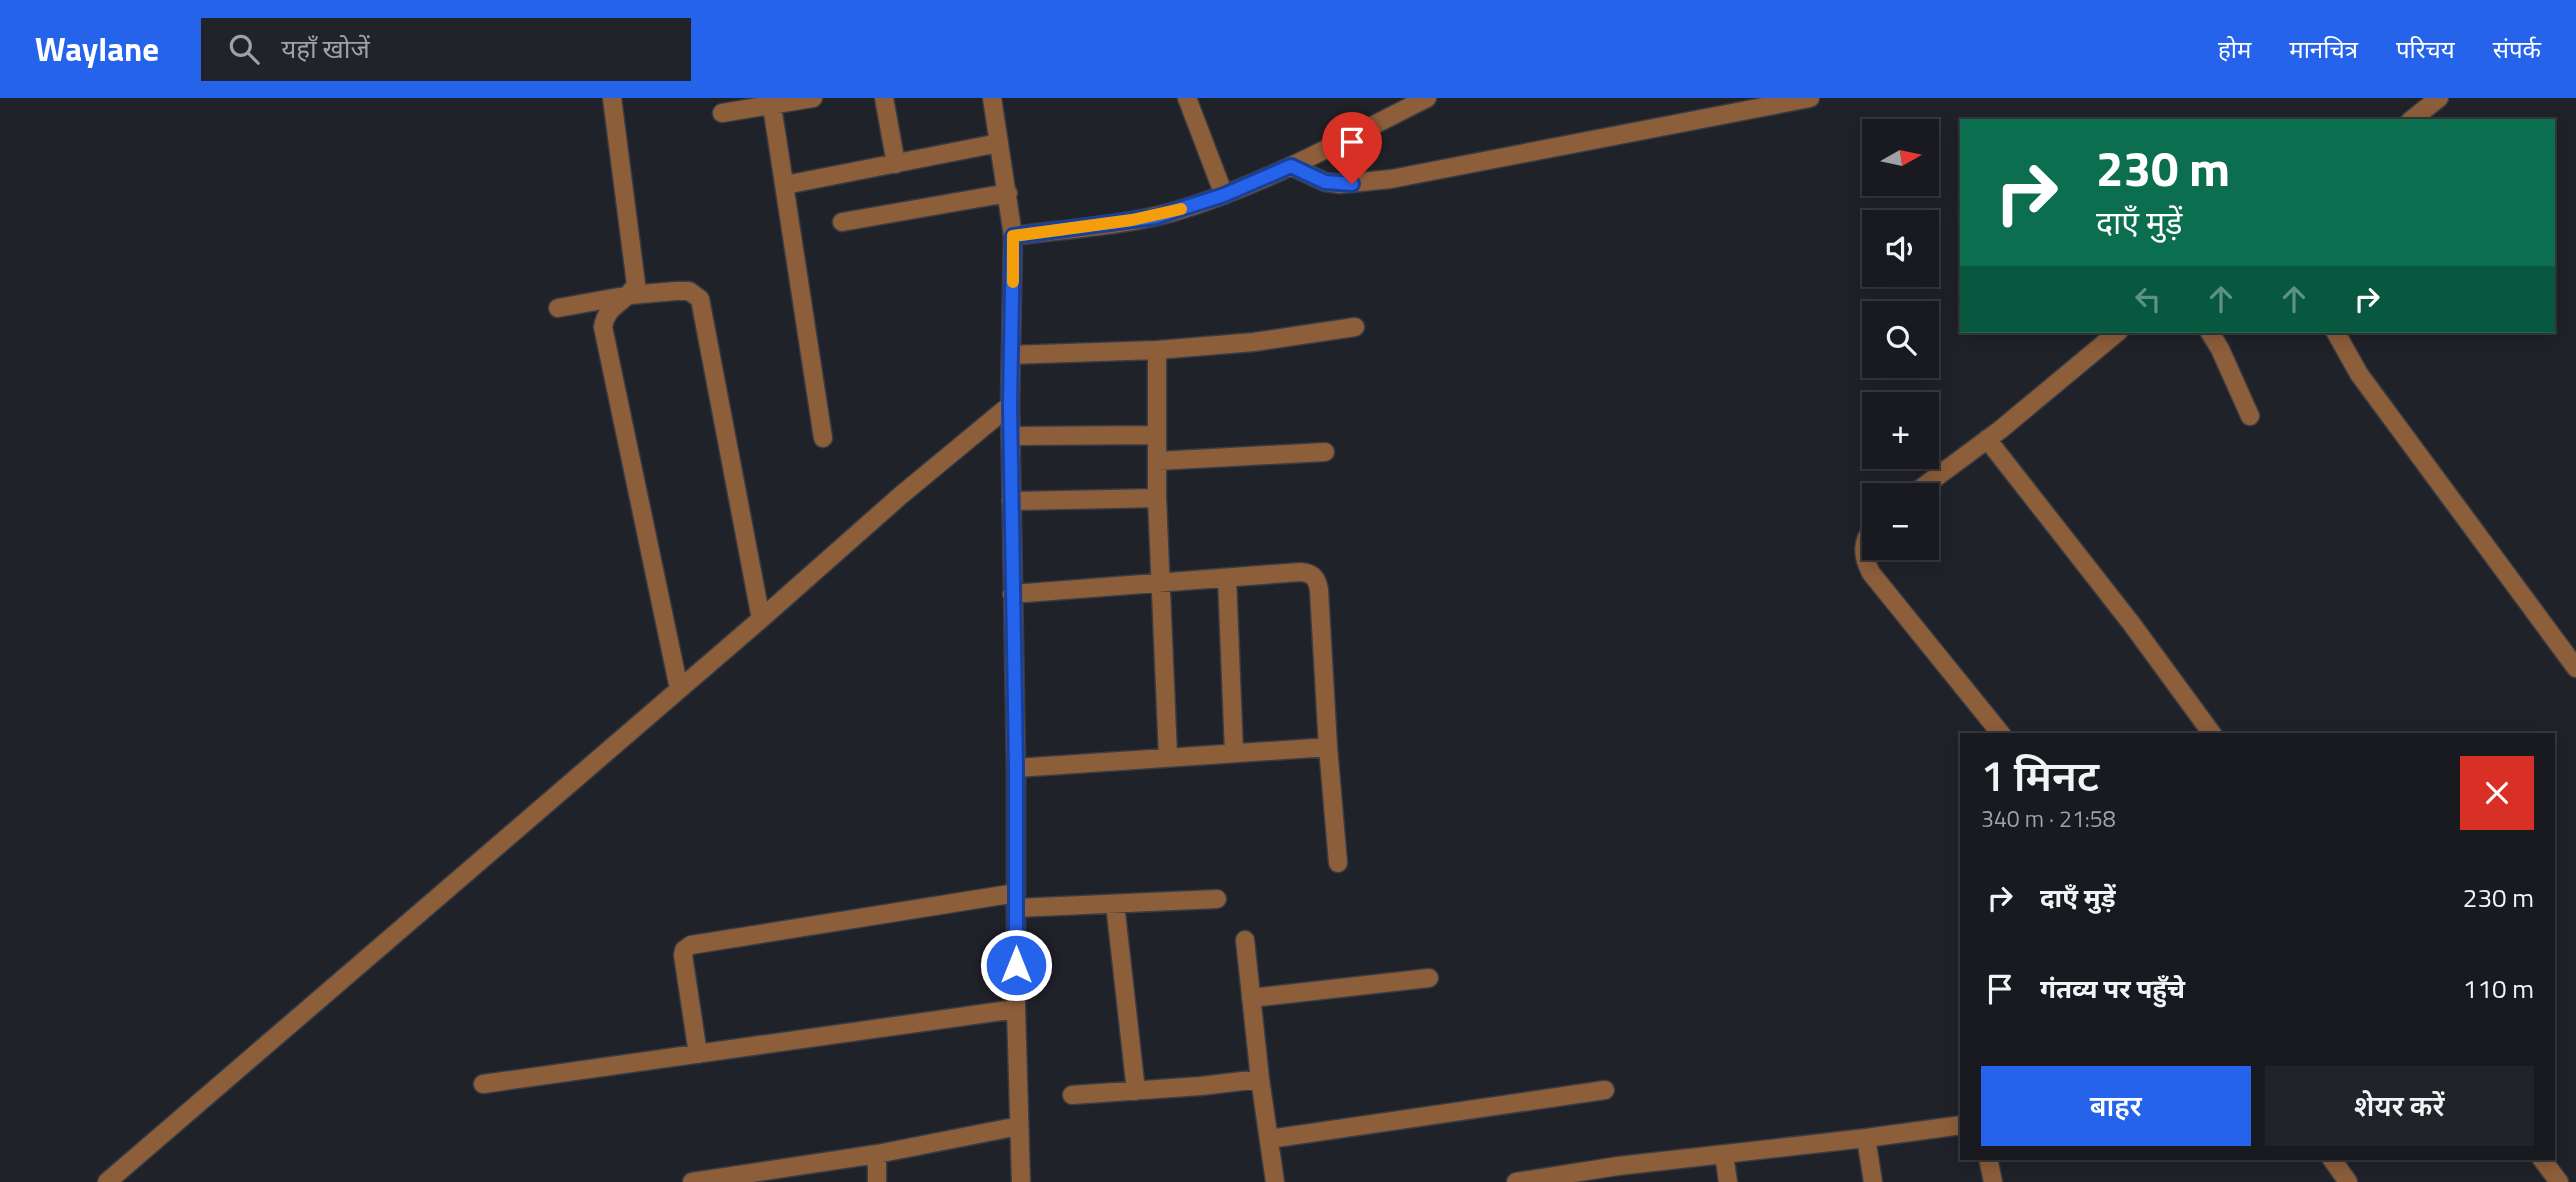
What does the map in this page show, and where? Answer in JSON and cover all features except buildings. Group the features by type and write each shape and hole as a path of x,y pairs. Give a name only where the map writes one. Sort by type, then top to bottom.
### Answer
{"street":[{"path":"612,98 636,284 630,295 607,312 603,327 679,689"},
{"path":"722,113 813,98"},
{"path":"884,98 895,164"},
{"path":"992,98 1013,236 1010,405 1016,768 1016,1009 1021,1182"},
{"path":"1187,98 1224,195"},
{"path":"1013,236 1155,217 1224,195 1291,166 1427,98"},
{"path":"1291,166 1325,182 1339,184 1391,179 1755,103 1810,98"},
{"path":"2413,119 2439,98"},
{"path":"772,106 824,438"},
{"path":"785,185 999,143"},
{"path":"842,222 1008,193"},
{"path":"558,308 630,295 689,291 700,299 761,619"},
{"path":"1011,355 1254,342 1354,327"},
{"path":"1928,483 1987,439 2117,333"},
{"path":"2210,333 2250,416"},
{"path":"2336,333 2359,374 2576,668"},
{"path":"1157,349 1157,498 1168,756"},
{"path":"107,1182 900,496 1010,405"},
{"path":"1011,436 1156,435"},
{"path":"1987,439 2131,624 2212,733"},
{"path":"1157,461 1325,452"},
{"path":"1011,501 1157,498"},
{"path":"1865,560 1871,573 1999,733"},
{"path":"1012,594 1300,572 1313,575 1318,581 1338,863"},
{"path":"1227,578 1234,752"},
{"path":"1016,768 1328,747"},
{"path":"698,1054 683,955 684,950 691,945 1016,901 1115,904 1217,899"},
{"path":"1115,904 1136,1091"},
{"path":"1245,940 1260,1079 1275,1182"},
{"path":"1251,998 1429,978"},
{"path":"484,1084 1016,1009"},
{"path":"1072,1095 1260,1079"},
{"path":"1269,1139 1605,1090"},
{"path":"1516,1182 1618,1166 1960,1125"},
{"path":"692,1182 877,1154 1019,1126"},
{"path":"1866,1138 1873,1182"},
{"path":"877,1154 877,1182"},
{"path":"1724,1154 1728,1182"},
{"path":"1988,1160 1993,1182"},
{"path":"2332,1160 2348,1182"},
{"path":"2542,1160 2559,1182"}],"slow traffic":[{"path":"1013,282 1013,236 1155,217 1181,209"}],"route":[{"path":"1016,965 1016,768 1010,405 1013,236 1155,217 1224,195 1291,166 1325,182 1352,184"}]}
